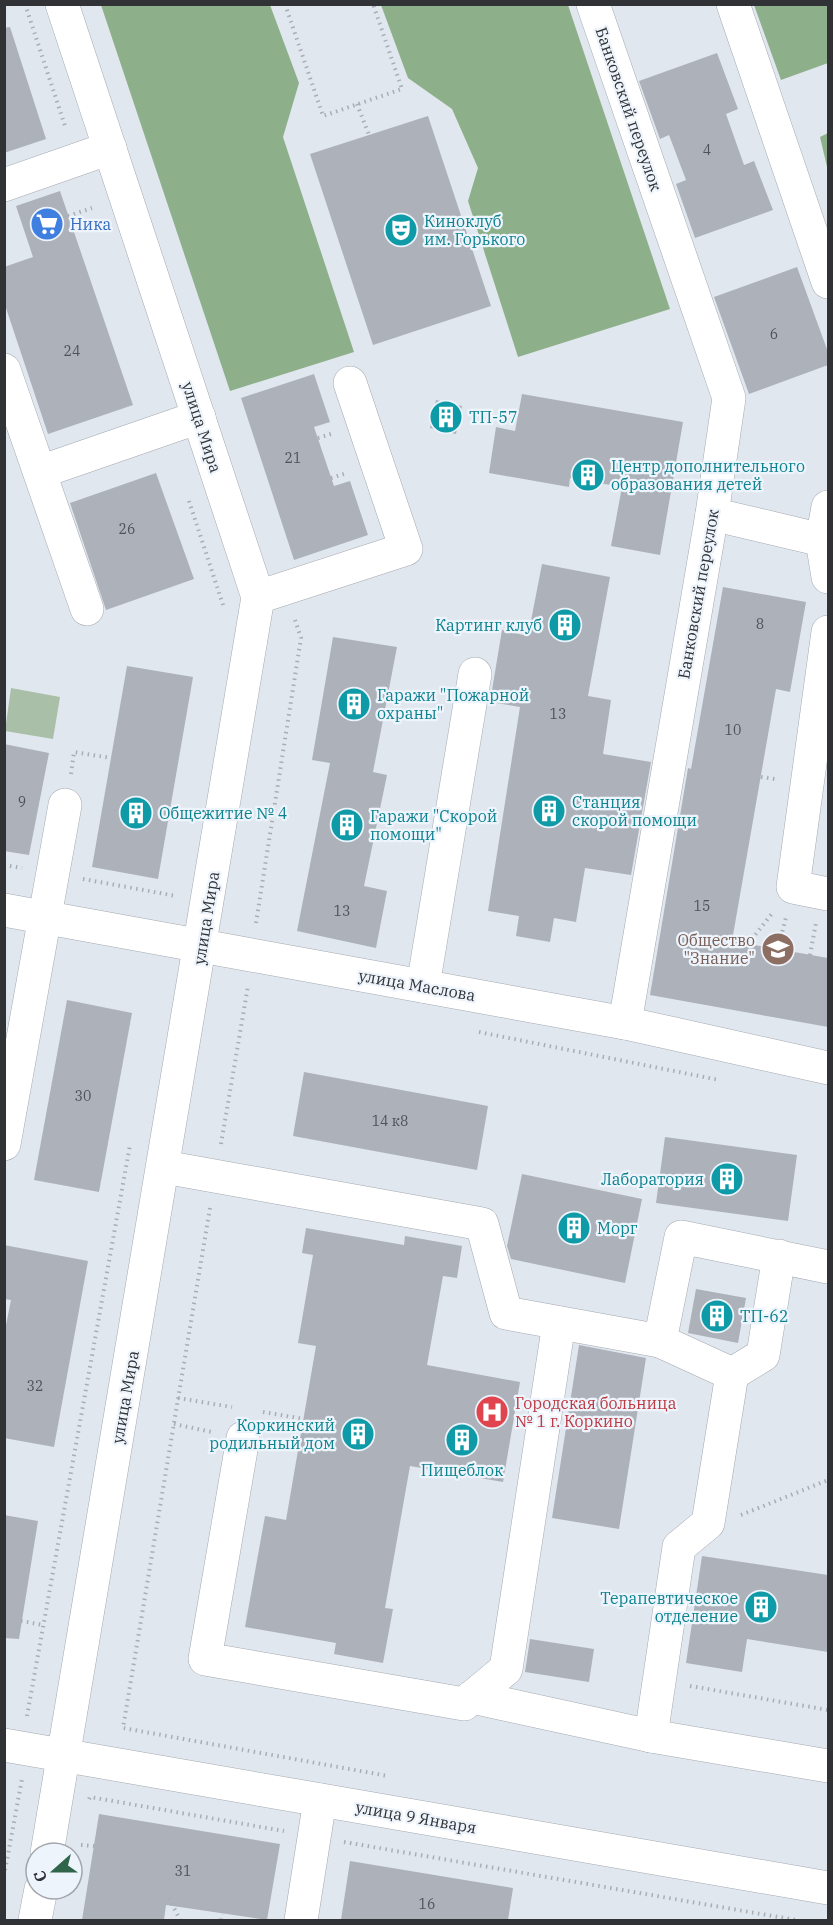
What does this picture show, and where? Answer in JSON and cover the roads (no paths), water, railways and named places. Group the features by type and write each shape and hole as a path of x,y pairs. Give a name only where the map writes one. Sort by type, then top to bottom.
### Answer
{"street":[{"name":"улица Мира","path":"49,1841 202,946 272,593 199,417 62,4"},
{"path":"733,4 828,282"},
{"name":"Банковский переулок","path":"600,7 729,398 712,514 625,1023"},
{"path":"4,185 110,148"},
{"path":"4,370 87,609"},
{"path":"272,593 406,549 350,383"},
{"path":"40,472 199,417"},
{"path":"828,507 822,540 828,577"},
{"path":"712,514 822,540"},
{"path":"828,632 793,887 828,894"},
{"path":"423,986 475,674"},
{"path":"4,1144 9,1088 45,917 65,805"},
{"name":"улица Маслова","path":"4,909 625,1023 828,1068"},
{"path":"164,1167 482,1224 506,1313 660,1341 732,1374"},
{"path":"660,1341 681,1238 828,1267"},
{"path":"651,1736 679,1547 708,1523 732,1374 763,1355 779,1256"},
{"path":"243,1438 205,1659 464,1704 506,1669 559,1323"},
{"path":"472,1697 651,1736 828,1766"},
{"name":"улица 9 Января","path":"15,1736 64,1756 828,1888"},
{"path":"301,1920 320,1800"},
{"path":"35,1920 38,1901"}],"place":[{"name":"Ника","path":"47,224"},
{"name":"Киноклуб им. Горького","path":"401,230"},
{"name":"ТП-57","path":"446,417"},
{"name":"Центр дополнительного образования детей","path":"588,475"},
{"name":"Картинг клуб","path":"565,625"},
{"name":"Гаражи \"Пожарной охраны\"","path":"354,704"},
{"name":"Станция скорой помощи","path":"549,811"},
{"name":"Общежитие № 4","path":"136,813"},
{"name":"Гаражи \"Скорой помощи\"","path":"347,825"},
{"name":"Общество \"Знание\"","path":"778,949"},
{"name":"Лаборатория","path":"727,1179"},
{"name":"Морг","path":"574,1228"},
{"name":"ТП-62","path":"717,1316"},
{"name":"Городская больница № 1 г. Коркино","path":"492,1412"},
{"name":"Коркинский родильный дом","path":"358,1434"},
{"name":"Пищеблок","path":"462,1440"},
{"name":"Терапевтическое отделение","path":"761,1607"}]}
